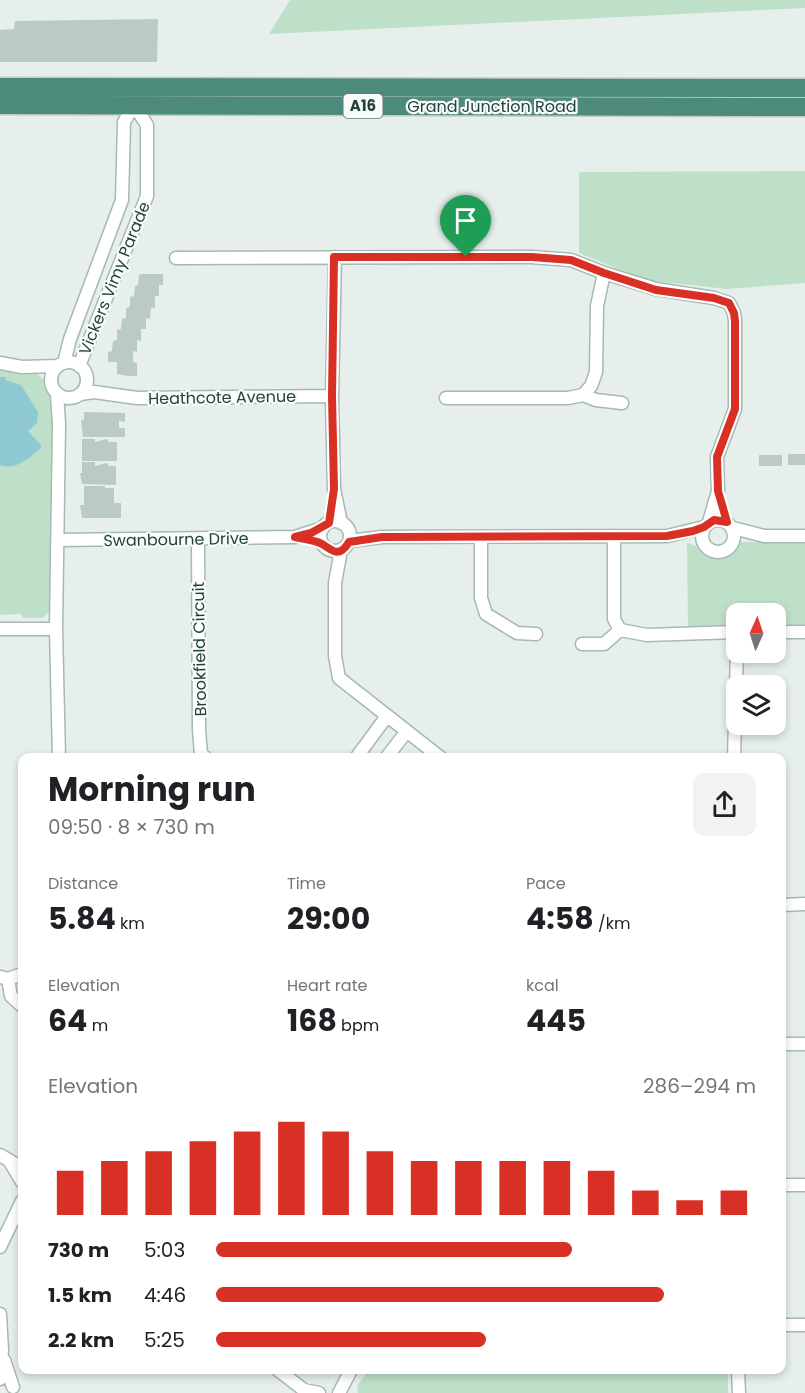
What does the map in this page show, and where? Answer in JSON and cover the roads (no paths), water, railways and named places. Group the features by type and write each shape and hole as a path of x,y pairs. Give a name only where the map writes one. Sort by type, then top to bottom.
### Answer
{"highway":[{"name":"Grand Junction Road","path":"0,87 134,96 805,107"},
{"name":"Grand Junction Road","path":"0,105 134,96 805,88"}],"street":[{"name":"Vickers Vimy Parade","path":"61,365 122,200 124,122 134,96"},
{"name":"Vickers Vimy Parade","path":"82,370 147,196 147,125 134,96"},
{"path":"334,257 332,396 335,656 339,678 435,753"},
{"path":"176,258 532,257 571,260 656,290 714,298 729,303 734,313 735,409 717,457 718,491 731,530 727,549 716,552 706,547 702,535 718,491"},
{"path":"583,395 591,386 596,372 597,306 604,273"},
{"path":"0,363 22,367 61,365 82,370 86,385 76,396 59,424"},
{"path":"59,753 56,629 59,424 52,374 61,365"},
{"path":"22,367 54,389 61,397 76,396"},
{"name":"Heathcote Avenue","path":"82,370 95,384 113,393"},
{"name":"Heathcote Avenue","path":"76,396 94,392 137,398 332,396"},
{"path":"446,398 568,398 583,395 596,400 621,403"},
{"path":"707,525 718,519 731,530 764,536 805,536"},
{"name":"Swanbourne Drive","path":"667,536 707,525"},
{"name":"Swanbourne Drive","path":"57,540 335,536 667,536 703,542"},
{"path":"614,536 614,619 620,630"},
{"path":"481,537 481,598 486,614 518,633 536,634"},
{"name":"Brookfield Circuit","path":"198,539 201,753"},
{"path":"0,629 56,629"},
{"path":"620,630 647,635 726,632"},
{"path":"582,644 604,644 620,630"},
{"path":"786,632 805,632"},
{"path":"735,753 737,663"},
{"path":"360,753 387,716"},
{"path":"390,753 407,731"},
{"path":"786,905 805,904"},
{"path":"4,977 11,996 18,1002"},
{"path":"786,1044 805,1044"},
{"path":"5,1158 18,1166"},
{"path":"5,1158 18,1177"},
{"path":"786,1185 805,1185"},
{"path":"0,1247 18,1210"},
{"path":"10,1227 18,1219"},
{"path":"0,1314 2,1350 0,1379"},
{"path":"786,1325 805,1325"},
{"path":"2,1350 10,1388"},
{"path":"283,1374 304,1390 320,1393"},
{"path":"339,1393 349,1374"},
{"path":"738,1374 739,1393"}],"water":[{"path":"0,377 6,377 5,380 21,385 38,412 37,423 28,431 41,445 41,448 22,463 11,466 0,465"}]}
